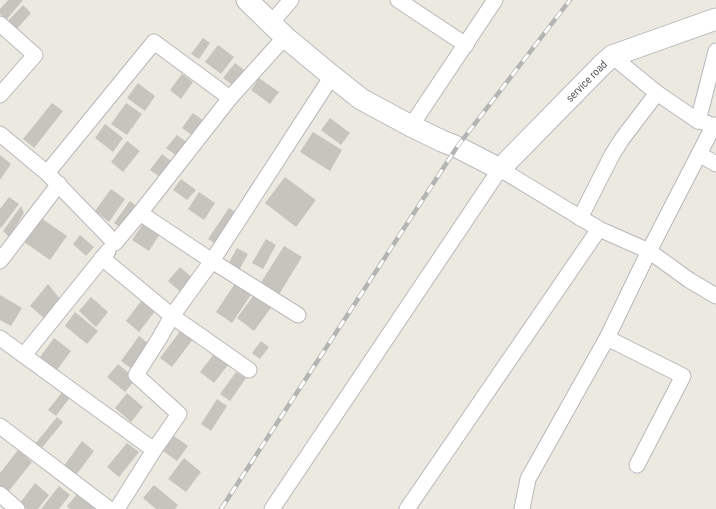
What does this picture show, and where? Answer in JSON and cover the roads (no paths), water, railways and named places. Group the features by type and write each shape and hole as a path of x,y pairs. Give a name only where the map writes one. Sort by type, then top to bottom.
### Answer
{"street":[{"path":"247,0 278,30 361,99 411,126 500,169 599,229 649,251 689,280 716,296"},
{"path":"24,355 140,213 230,98 278,30 291,0"},
{"path":"398,0 466,45"},
{"path":"411,126 495,0"},
{"name":"service road","path":"500,169 612,56 716,19"},
{"path":"0,24 35,55 0,95"},
{"path":"48,173 154,42 230,98"},
{"path":"698,121 716,51"},
{"path":"522,509 528,479 607,338 649,251 715,125 698,121 657,94 612,56"},
{"path":"117,509 154,450 179,414 136,375 172,316 212,261 332,76"},
{"path":"580,218 622,138 657,94"},
{"path":"0,134 48,173 115,243"},
{"path":"699,154 716,164"},
{"path":"272,509 500,169"},
{"path":"0,260 59,184"},
{"path":"140,213 212,261 298,315"},
{"path":"407,509 599,229"},
{"path":"102,258 172,316 250,370"},
{"path":"0,338 154,450"},
{"path":"607,338 683,376 637,465"},
{"path":"0,426 109,509"},
{"path":"0,494 17,509"}],"railway":[{"path":"221,509 457,147 570,0"}]}
